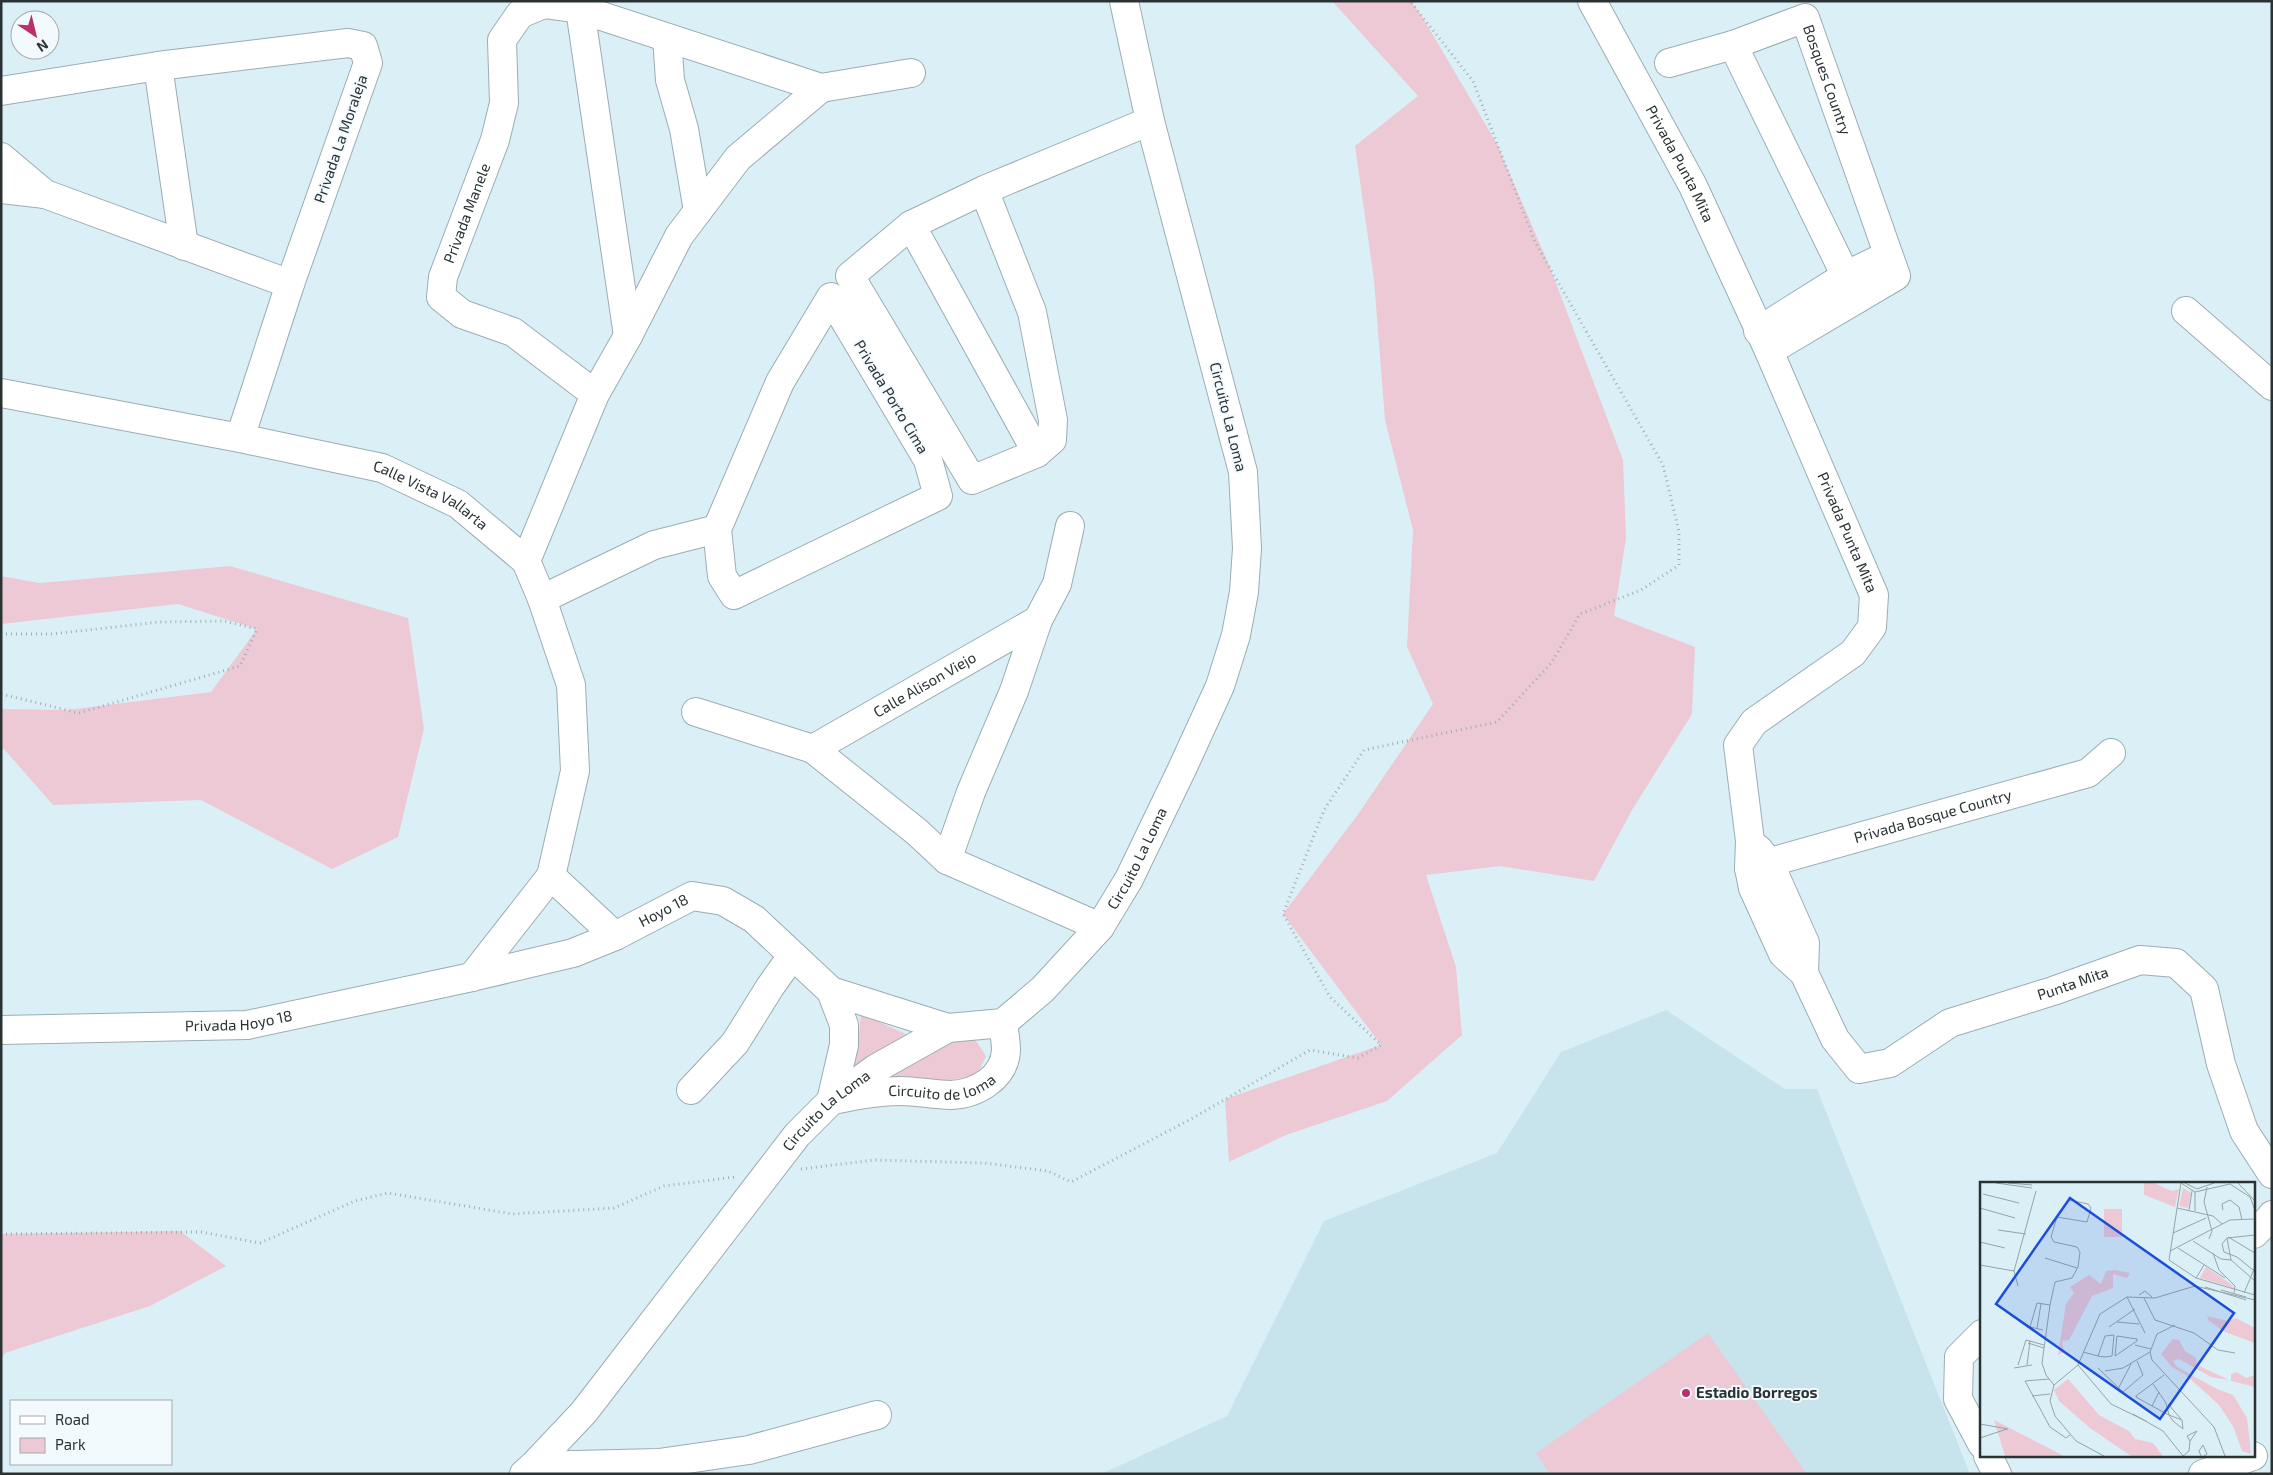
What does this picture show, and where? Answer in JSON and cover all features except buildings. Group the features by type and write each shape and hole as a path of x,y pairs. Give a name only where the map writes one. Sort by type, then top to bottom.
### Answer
{"street":[{"name":"Circuito La Loma","path":"528,1470 584,1412 797,1135 831,1101 875,1069 948,1028 1003,1023 1043,989 1100,927 1128,879 1220,686 1236,635 1244,592 1247,548 1243,472 1150,121 1124,1"},
{"name":"Privada Punta Mita","path":"1592,1 1693,186 1764,341 1874,595 1872,627 1853,654 1754,722 1738,745 1750,841 1759,865"},
{"name":"Privada Manele","path":"595,394 513,332 462,314 441,297 442,277 496,140 504,103 502,40 520,14 544,4 580,9 821,88 911,73"},
{"path":"580,9 628,336"},
{"name":"Bosques Country","path":"1669,64 1733,45 1805,18 1892,266 1852,287"},
{"path":"667,38 670,80 684,129 698,211"},
{"name":"Privada La Moraleja","path":"1,91 158,66 348,43 363,46 368,63 290,284 240,438"},
{"path":"1733,45 1852,287 1764,341"},
{"path":"158,66 184,246"},
{"path":"526,561 595,394 628,336 679,236 738,158 821,88"},
{"name":"Privada Porto Cima","path":"984,190 1032,312 1053,420 1052,440 1037,453 972,480 850,276 911,225 984,190 1150,121"},
{"path":"1,157 44,194"},
{"path":"1,189 44,194 290,284"},
{"path":"911,225 1037,453"},
{"name":"Privada Porto Cima","path":"831,297 928,460 938,496 734,595 722,576 717,529 780,382 831,297"},
{"path":"2186,311 2262,377"},
{"name":"Calle Vista Vallarta","path":"1,393 240,438 382,468 458,504 526,561 542,599 571,686 575,771 551,876 472,978"},
{"path":"947,860 970,792 1014,691 1038,620 1058,584 1070,526"},
{"path":"542,599 654,545 717,529"},
{"name":"Calle Alison Viejo","path":"813,749 1038,620"},
{"path":"696,712 813,749 917,832 947,860 1100,927"},
{"name":"Privada Bosque Country","path":"1759,865 2088,774 2111,753"},
{"name":"Punta Mita","path":"1759,865 1805,943 1804,973 1835,1039 1859,1069 1890,1063 1950,1023 2053,991 2140,960 2176,963 2204,989 2221,1064 2244,1131 2272,1174"},
{"path":"551,876 615,936"},
{"name":"Hoyo 18","path":"472,978 573,953 615,936 692,896 722,901 754,919 831,991 948,1028"},
{"path":"690,1090 735,1043 792,956"},
{"name":"Privada Hoyo 18","path":"1,1030 247,1025 472,978"},
{"name":"Hoyo 18","path":"831,991 844,1025 844,1044 831,1101"},
{"name":"Circuito de loma","path":"831,1101 865,1093 901,1091 951,1095 971,1091 991,1081 1001,1068 1006,1052 1003,1023"},
{"path":"2256,1232 2272,1218 2272,1214"},
{"path":"1980,1336 1959,1357 1958,1399 1980,1440"},
{"path":"528,1470 659,1463 748,1450 877,1415"},
{"path":"2256,1455 2272,1450"},
{"path":"1989,1458 1997,1474"},
{"path":"2203,1474 2247,1458"}],"path":[{"path":"1,1234 201,1232 260,1243 355,1201 388,1193 512,1214 614,1208 664,1186 874,1160 984,1163 1048,1171 1071,1182 1193,1118 1310,1050 1358,1058 1381,1045 1330,997 1283,914 1324,810 1364,750 1497,722 1552,662 1580,614 1641,590 1679,565 1679,532 1663,465 1535,242 1473,81 1410,1"},
{"path":"1,634 52,634 159,622 224,621 257,629 240,666 80,713 1,694"}],"shaded area":[{"path":"1666,1010 1785,1089 1817,1089 1970,1474 1101,1474 1227,1416 1324,1221 1497,1153 1561,1052"}],"green space":[{"path":"1332,1 1411,1 1423,18 1497,144 1551,270 1623,460 1626,538 1614,616 1695,647 1692,714 1632,810 1594,881 1500,866 1426,875 1456,967 1462,1035 1387,1101 1286,1135 1229,1162 1225,1099 1381,1045 1283,914 1359,813 1433,704 1407,647 1413,530 1385,420 1374,280 1355,146 1418,96"},
{"path":"230,566 408,618 424,729 398,837 332,869 201,800 53,805 4,749 1,750 1,709 67,710 211,692 257,629 178,604 1,624 1,576 40,583"},
{"path":"861,1014 906,1034 844,1076 858,1044"},
{"path":"966,1037 976,1041 986,1056 977,1075 939,1082 868,1083 930,1045"},
{"path":"180,1231 226,1266 150,1306 5,1353 1,1359 1,1234"},
{"name":"Estadio Borregos","path":"1708,1333 1807,1474 1550,1474 1536,1453"}],"place":[{"name":"Estadio Borregos","path":"1686,1393"}]}
